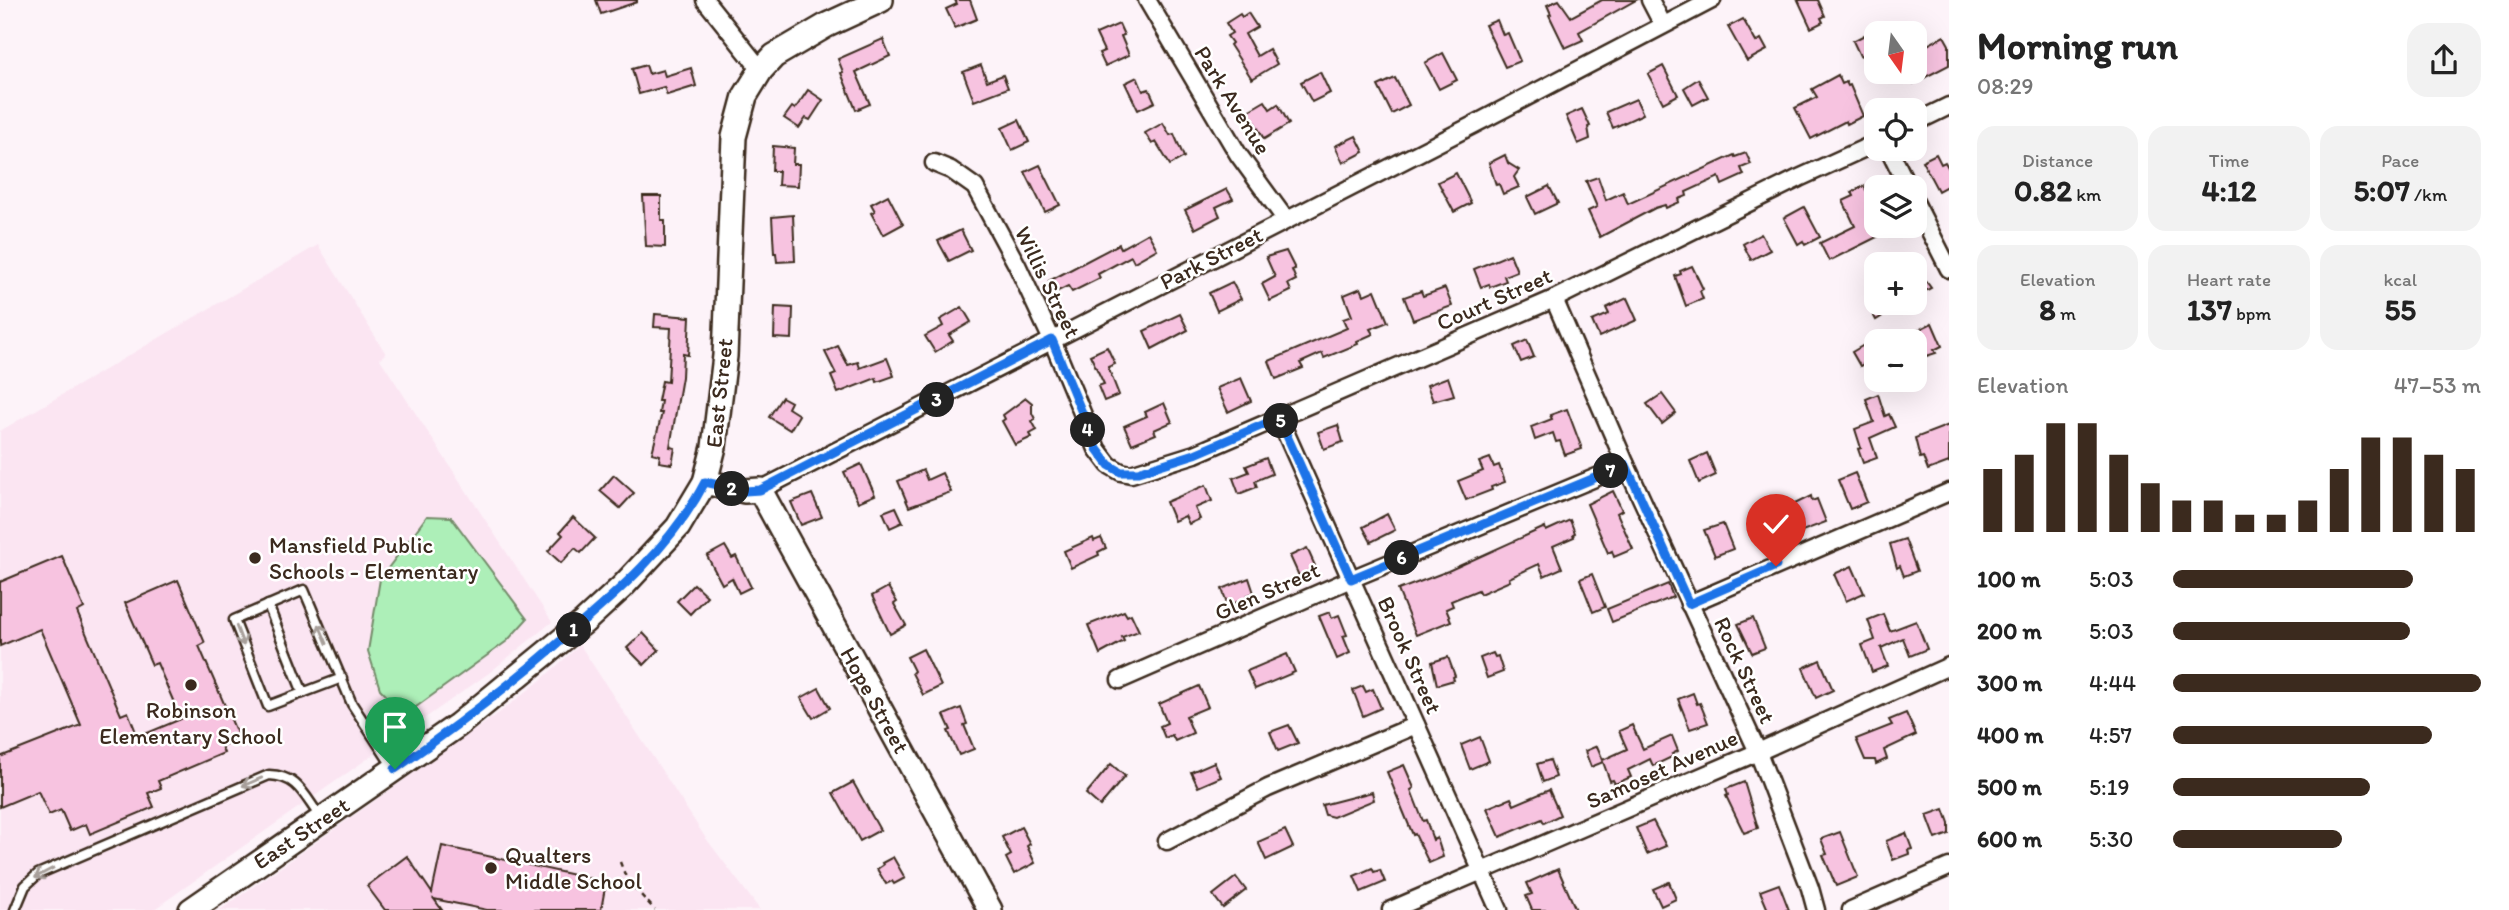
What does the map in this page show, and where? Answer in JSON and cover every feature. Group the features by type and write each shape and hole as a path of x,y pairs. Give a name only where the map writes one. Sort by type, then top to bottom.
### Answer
{"main road":[{"name":"East Street","path":"191,910 458,725 509,685 622,587 678,527 705,482 714,447 725,356 734,137 745,96 774,55 881,0"},
{"path":"705,482 745,491 760,490"},
{"name":"Hope Street","path":"760,490 990,910"}],"street":[{"path":"705,0 761,70"},
{"name":"Park Avenue","path":"1147,0 1238,153 1286,220"},
{"path":"1650,0 1663,25"},
{"name":"Park Street","path":"760,490 1713,0"},
{"path":"1927,117 1949,106"},
{"name":"Court Street","path":"1121,472 1138,472 1195,454 1554,299 1864,148"},
{"name":"Willis Street","path":"934,163 951,170 975,187 1017,265 1052,340 1097,449 1109,465 1121,472"},
{"path":"1927,226 1949,269"},
{"name":"Rock Street","path":"1554,299 1626,465 1758,752 1816,910"},
{"name":"Brook Street","path":"1279,418 1499,910"},
{"name":"Glen Street","path":"1120,680 1351,579 1626,465"},
{"path":"1689,604 1949,492"},
{"name":"Samoset Avenue","path":"1391,910 1482,873 1949,666"},
{"path":"1167,841 1268,788 1416,725"},
{"path":"1851,910 1949,867"}],"lane":[{"path":"342,678 268,706 234,620 304,590 342,678 352,704 395,769"},
{"path":"268,605 303,693"},
{"path":"15,910 24,886 38,874 269,775 284,776 294,781 322,820"}],"path":[{"path":"621,862 627,880 655,910"}],"shaded area":[{"name":"Mansfield Public Schools - Elementary","path":"318,245 386,354 380,359 552,622 489,673 153,910 0,910 0,431"},
{"path":"580,645 705,837 760,910 220,910 499,713"}],"green space":[{"path":"427,516 451,517 527,619 507,641 405,715 380,689 368,651 380,579"}],"building":[{"path":"596,0 637,0 637,2 601,14"},
{"path":"955,0 970,0 977,19 955,28 946,9 957,4"},
{"path":"1559,0 1571,17 1602,0 1636,0 1579,32 1583,40 1565,48 1547,5"},
{"path":"1798,0 1818,0 1825,16 1821,18 1823,22 1811,28"},
{"path":"1248,13 1257,27 1245,34 1257,56 1269,49 1277,64 1252,79 1230,45 1232,43 1227,36 1232,33 1226,23 1240,14 1242,17"},
{"path":"1743,19 1756,42 1761,39 1767,50 1747,61 1728,27"},
{"path":"1497,20 1503,35 1508,33 1520,61 1505,67 1485,25"},
{"path":"1119,24 1129,55 1105,66 1099,53 1104,51 1096,34"},
{"path":"1864,35 1864,54 1860,56 1853,41"},
{"path":"1944,36 1949,45 1949,65 1927,76 1927,45"},
{"path":"883,39 890,56 856,72 870,104 856,110 838,59"},
{"path":"1443,53 1457,80 1439,89 1425,63"},
{"path":"646,65 649,74 663,70 665,76 691,68 696,86 667,95 664,87 639,94 632,69"},
{"path":"981,65 987,81 1003,75 1008,88 974,101 963,72"},
{"path":"1663,66 1678,95 1663,103 1648,74"},
{"path":"1320,72 1330,93 1312,102 1301,82"},
{"path":"1838,75 1842,84 1846,82 1850,85 1863,116 1847,124 1846,121 1811,139 1795,108 1817,97 1812,89"},
{"path":"1137,77 1143,91 1149,89 1155,102 1138,110 1125,83"},
{"path":"1395,78 1409,105 1392,114 1378,86"},
{"path":"1698,79 1708,97 1693,105 1684,88"},
{"path":"808,90 823,100 810,120 806,118 799,128 784,118 792,107 795,109"},
{"path":"1636,99 1643,114 1613,128 1606,112"},
{"path":"1265,101 1270,109 1278,104 1289,124 1264,139 1248,111"},
{"path":"1582,109 1590,126 1590,139 1578,144 1566,116"},
{"path":"1019,120 1029,142 1012,150 1002,128"},
{"path":"1163,123 1170,135 1174,134 1184,157 1170,165 1156,142 1152,144 1145,133"},
{"path":"1356,136 1364,152 1343,163 1335,146"},
{"path":"773,146 794,148 793,164 799,164 798,186 778,185 779,171 772,171"},
{"path":"1746,153 1751,164 1741,168 1744,175 1722,185 1719,177 1686,192 1687,196 1679,199 1680,202 1666,208 1665,205 1655,208 1600,237 1588,211 1597,207 1586,181 1598,177 1606,200 1623,192 1628,204 1734,155 1735,157"},
{"path":"1936,154 1941,164 1945,162 1949,169 1949,185 1938,191 1922,161 1927,161"},
{"path":"1505,155 1508,163 1519,170 1514,177 1519,187 1503,194 1499,184 1496,185 1489,163"},
{"path":"1040,165 1060,205 1045,212 1025,172"},
{"path":"1456,173 1471,203 1454,212 1438,182"},
{"path":"1549,186 1558,203 1535,214 1527,197"},
{"path":"1864,186 1864,238 1875,238 1829,261 1820,243 1855,226 1843,201 1854,196 1852,192"},
{"path":"1227,189 1233,199 1216,207 1220,216 1195,229 1185,210"},
{"path":"888,195 903,224 883,235 871,213 875,211 871,204"},
{"path":"643,196 661,196 661,220 665,220 665,247 646,246"},
{"path":"1804,207 1820,237 1805,245 1803,241 1798,244 1784,218"},
{"path":"793,215 795,261 777,262 772,217"},
{"path":"961,230 971,250 949,261 938,241"},
{"path":"1148,233 1157,249 1134,262 1131,256 1098,274 1100,278 1072,292 1068,286 1056,292 1049,281 1119,244 1121,248"},
{"path":"1761,234 1770,250 1751,260 1743,244"},
{"path":"1286,251 1295,269 1292,270 1296,280 1288,284 1291,291 1270,301 1262,284 1275,277 1266,257"},
{"path":"1510,254 1517,271 1504,276 1506,281 1490,287 1489,284 1481,287 1474,269"},
{"path":"1692,266 1703,289 1700,291 1703,299 1686,306 1675,276"},
{"path":"1232,282 1241,299 1217,311 1209,293"},
{"path":"1361,288 1364,295 1375,290 1388,322 1370,329 1373,334 1357,341 1358,344 1324,358 1322,353 1300,363 1303,368 1276,379 1269,361 1347,328 1343,319 1352,316 1344,295"},
{"path":"1445,288 1452,306 1413,320 1404,297 1421,291 1423,296"},
{"path":"1627,298 1637,320 1599,337 1592,321 1609,314 1606,308"},
{"path":"775,307 793,308 792,339 774,338"},
{"path":"962,307 971,322 949,335 953,341 935,352 925,336 943,326 940,320"},
{"path":"655,314 690,317 688,355 683,354 682,377 670,447 675,448 672,464 659,462 660,455 652,453 662,413 659,413 661,401 658,401 662,381 668,382 671,328 654,327"},
{"path":"1180,314 1188,330 1152,349 1144,331"},
{"path":"1932,323 1942,346 1934,350 1936,353 1927,356 1927,329 1920,329"},
{"path":"1527,340 1534,357 1521,362 1514,346"},
{"path":"1864,345 1864,364 1860,366 1852,352"},
{"path":"838,346 848,365 858,362 860,368 887,358 894,376 877,382 876,378 838,393 831,376 836,374 825,352"},
{"path":"1107,347 1115,364 1108,367 1119,395 1104,401 1098,386 1104,384 1090,355"},
{"path":"1448,377 1454,395 1433,401 1427,385"},
{"path":"1241,378 1251,401 1228,412 1217,388"},
{"path":"1662,394 1676,413 1662,424 1647,404"},
{"path":"1878,394 1885,416 1889,414 1895,427 1870,438 1877,458 1863,463 1855,429 1874,422 1866,399"},
{"path":"782,397 791,402 788,408 799,415 790,430 769,417"},
{"path":"1026,398 1032,403 1035,419 1032,421 1037,430 1030,434 1032,437 1015,445 1002,421 1005,419 1003,415"},
{"path":"1164,403 1172,422 1154,430 1156,434 1132,444 1124,426 1147,416 1145,412"},
{"path":"1567,409 1582,449 1565,455 1560,441 1556,442 1553,433 1535,440 1531,427 1552,419 1550,415"},
{"path":"1338,425 1343,442 1324,449 1318,432"},
{"path":"1949,425 1949,462 1928,470 1923,457 1920,458 1915,438"},
{"path":"1707,453 1716,475 1699,483 1690,461"},
{"path":"1266,458 1272,474 1255,481 1257,487 1239,494 1233,478 1249,472 1246,466"},
{"path":"1490,458 1494,467 1499,465 1505,482 1466,500 1458,481 1483,471 1479,462"},
{"path":"861,464 875,495 858,502 844,472"},
{"path":"923,470 927,480 942,473 951,492 909,507 898,481"},
{"path":"1855,473 1867,502 1850,509 1838,480"},
{"path":"614,475 634,493 620,508 600,491"},
{"path":"1206,485 1212,501 1195,508 1200,519 1189,524 1185,516 1174,521 1166,502"},
{"path":"1613,491 1622,510 1617,513 1633,549 1614,557 1612,551 1608,553 1587,504"},
{"path":"812,494 822,517 801,525 791,502"},
{"path":"1811,496 1812,501 1817,499 1826,522 1794,534 1795,538 1777,546 1766,518"},
{"path":"896,507 903,522 890,528 883,512"},
{"path":"1387,514 1395,530 1371,542 1363,527"},
{"path":"573,517 595,538 581,553 575,548 561,563 548,551 563,535 560,532"},
{"path":"1570,520 1574,537 1553,546 1562,568 1544,576 1539,564 1480,594 1478,590 1451,601 1453,606 1446,609 1451,621 1416,635 1398,590 1448,571 1545,527 1546,531"},
{"path":"1723,524 1733,549 1715,556 1704,530"},
{"path":"1093,538 1094,541 1101,538 1106,548 1098,552 1099,555 1071,568 1064,551"},
{"path":"1905,539 1917,571 1904,576 1900,566 1897,568 1890,544"},
{"path":"725,546 732,558 736,556 751,587 739,593 732,578 722,584 707,556"},
{"path":"1307,548 1316,568 1299,576 1290,556"},
{"name":"Robinson Elementary School","path":"62,556 84,608 77,612 121,715 128,712 138,737 181,719 157,663 152,665 125,603 178,580 205,643 199,646 239,738 221,746 224,753 158,781 161,788 148,793 154,807 90,834 86,824 70,831 61,810 49,815 38,791 0,807 0,757 81,725 40,629 0,646 0,582"},
{"path":"1852,566 1864,593 1846,601 1834,574"},
{"path":"1592,574 1605,607 1593,612 1580,579"},
{"path":"1249,578 1254,593 1228,606 1222,589"},
{"path":"694,584 707,596 690,614 677,601"},
{"path":"1668,584 1673,597 1612,622 1607,609"},
{"path":"888,587 906,625 890,634 872,596"},
{"path":"1124,611 1127,616 1131,614 1139,631 1122,637 1124,641 1100,654 1088,625"},
{"path":"1330,612 1332,618 1339,615 1347,635 1343,636 1350,653 1337,659 1319,616"},
{"path":"1883,614 1890,631 1916,621 1927,649 1910,656 1903,638 1881,648 1888,666 1872,672 1862,645 1875,640 1868,620"},
{"path":"1753,618 1765,648 1752,653 1738,624"},
{"path":"643,633 659,650 644,665 627,648"},
{"path":"923,649 941,686 923,695 907,657"},
{"path":"1493,653 1495,657 1498,656 1503,672 1487,678 1480,658"},
{"path":"1287,654 1295,672 1255,689 1247,671"},
{"path":"1448,657 1454,680 1437,685 1432,662"},
{"path":"1820,660 1833,690 1816,698 1803,668"},
{"path":"1199,686 1208,707 1186,716 1193,733 1175,741 1172,735 1165,738 1160,726 1167,723 1159,704"},
{"path":"1363,686 1366,692 1373,689 1381,708 1363,716 1353,690"},
{"path":"819,688 830,708 813,718 801,698"},
{"path":"1693,693 1708,723 1690,729 1678,699"},
{"path":"961,708 967,724 964,725 974,749 959,755 944,715"},
{"path":"1906,713 1916,735 1884,750 1887,759 1876,764 1875,760 1865,760 1856,739 1892,725 1889,720"},
{"path":"1289,725 1298,743 1278,751 1270,732"},
{"path":"1632,725 1643,749 1672,736 1678,751 1672,754 1674,756 1653,766 1650,759 1628,770 1631,777 1615,784 1613,780 1610,781 1603,762 1591,767 1585,751 1597,746 1603,760 1627,749 1619,731"},
{"path":"1480,737 1489,761 1470,769 1461,745"},
{"path":"1550,760 1556,777 1543,782 1537,764"},
{"path":"1214,762 1221,777 1198,787 1191,772"},
{"path":"1111,764 1125,776 1100,806 1086,794"},
{"path":"1404,765 1423,821 1426,820 1433,840 1437,838 1443,857 1429,863 1415,834 1413,835 1387,772"},
{"path":"853,782 880,830 860,841 833,793"},
{"path":"1744,782 1758,828 1744,833 1726,796 1726,789"},
{"path":"1549,790 1560,815 1544,823 1542,819 1500,837 1487,808 1511,798 1514,805"},
{"path":"1372,792 1374,800 1333,817 1325,815 1322,805"},
{"path":"1944,809 1949,823 1949,834 1936,839 1927,815"},
{"path":"1653,821 1666,846 1647,854 1636,828"},
{"path":"1021,827 1030,844 1027,846 1035,863 1014,874 1006,858 1011,855 1002,837"},
{"path":"1285,830 1293,847 1266,860 1258,842"},
{"path":"1840,832 1858,877 1836,886 1823,855 1827,854 1821,839"},
{"path":"1906,833 1912,849 1908,850 1909,854 1893,860 1886,841"},
{"name":"Qualters Middle School","path":"442,846 606,882 601,910 487,910 434,899 442,910 385,910 367,886 407,856 432,893"},
{"path":"893,857 905,878 894,884 892,881 886,884 877,869"},
{"path":"1372,868 1374,872 1380,870 1385,882 1361,892 1354,876"},
{"path":"1558,869 1576,910 1532,910 1526,896 1532,894 1527,883"},
{"path":"1236,877 1246,890 1223,908 1213,895"},
{"path":"1669,882 1676,899 1661,906 1653,889"},
{"path":"1779,884 1789,910 1768,910 1760,891"}],"place":[{"name":"Mansfield Public Schools - Elementary","path":"255,558"},
{"name":"Robinson Elementary School","path":"191,685"},
{"name":"Qualters Middle School","path":"491,868"}],"route":[{"path":"395,769 458,725 519,677 622,587 678,527 705,482 745,491 760,490 1052,340 1097,449 1109,465 1121,472 1131,474 1148,470 1195,454 1279,418 1351,579 1626,465 1689,604 1776,566"}]}
